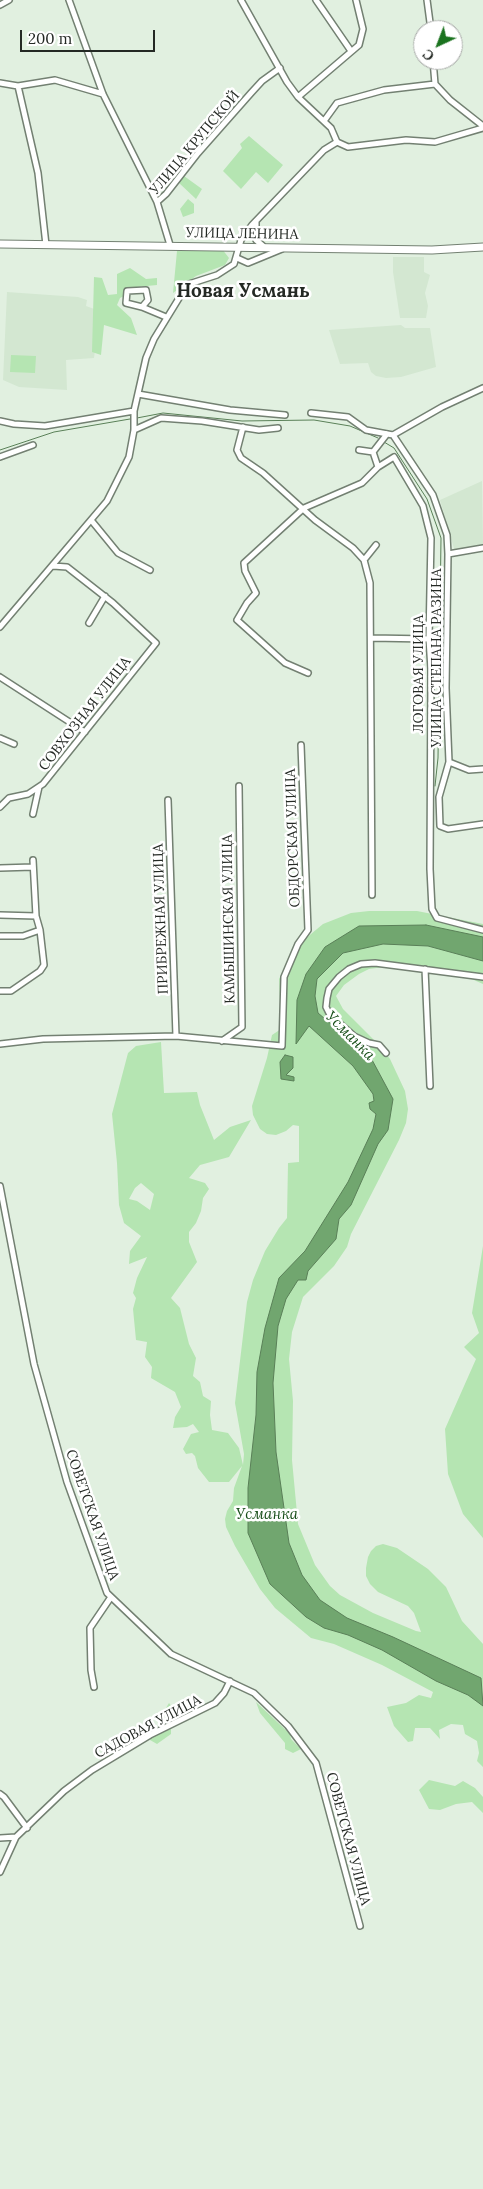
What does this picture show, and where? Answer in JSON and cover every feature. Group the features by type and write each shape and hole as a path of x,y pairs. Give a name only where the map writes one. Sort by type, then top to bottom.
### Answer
{"main road":[{"name":"УЛИЦА ЛЕНИНА","path":"0,244 263,246 432,250 483,247"}],"street":[{"path":"0,4 9,0"},
{"path":"69,0 103,94 158,202"},
{"path":"241,0 287,82 298,97 331,128 337,142 348,147 406,140 435,142 483,127"},
{"path":"316,0 351,51"},
{"path":"298,97 359,45 362,29 356,0"},
{"path":"427,0 430,20"},
{"name":"УЛИЦА КРУПСКОЙ","path":"170,245 158,202 251,93 262,81 280,68"},
{"path":"433,70 434,84 456,106 483,127"},
{"path":"0,83 18,86 55,80 103,94"},
{"path":"324,121 337,103 384,90 434,84"},
{"path":"18,86 38,173 46,245"},
{"path":"0,627 107,501 129,457 134,430 134,411 146,358 166,317 189,284 230,268 237,258 238,246 256,222 324,150 337,142"},
{"path":"256,222 256,240 263,246"},
{"path":"237,258 248,263 285,247"},
{"path":"142,307 148,300 146,290 127,291 126,303 142,307 166,317"},
{"path":"373,452 390,435 442,407 483,388"},
{"path":"138,394 230,410 285,415"},
{"path":"0,420 14,424 46,426 134,411"},
{"path":"312,413 348,417 366,430 390,435"},
{"path":"134,430 161,418 259,430 278,428"},
{"path":"244,427 237,450 241,458 263,473 304,508 315,520 353,548 364,560 370,583 372,894"},
{"name":"УЛИЦА СТЕПАНА РАЗИНА","path":"390,435 433,496 447,535 446,688 449,762 439,798 440,826 448,829 483,824"},
{"path":"0,457 33,445"},
{"path":"359,450 373,452"},
{"path":"308,673 285,663 238,620 247,603 256,593 245,571 244,563 304,508 362,484 378,467 373,452"},
{"name":"ЛОГОВАЯ УЛИЦА","path":"378,467 394,457 423,506 429,524 432,549 429,639 431,669 430,896 432,909 436,918 483,930"},
{"path":"91,520 118,553 150,570"},
{"path":"364,560 376,544"},
{"name":"УЛИЦА СТЕПАНА РАЗИНА","path":"448,554 483,548"},
{"path":"61,556 67,567 105,596 89,623"},
{"path":"53,566 67,567"},
{"name":"СОВХОЗНАЯ УЛИЦА","path":"0,807 9,798 28,794 43,784 156,643 136,622 105,596"},
{"path":"371,638 429,639"},
{"path":"0,677 85,732"},
{"path":"0,738 14,744"},
{"name":"ОБДОРСКАЯ УЛИЦА","path":"222,1042 282,1046 284,977 298,944 308,930 300,745"},
{"name":"УЛИЦА СТЕПАНА РАЗИНА","path":"449,762 469,770 483,769"},
{"name":"КАМЫШИНСКАЯ УЛИЦА","path":"222,1042 242,1027 239,786"},
{"path":"33,814 39,787"},
{"path":"28,794 36,801"},
{"name":"ПРИБРЕЖНАЯ УЛИЦА","path":"168,800 176,1036"},
{"path":"0,991 10,991 40,970 44,965 40,930 36,916 33,860"},
{"path":"0,868 33,867"},
{"path":"0,915 36,916"},
{"path":"0,936 24,936 40,930"},
{"path":"386,1053 379,1045 354,1036 330,1016 326,1007 330,989 339,977 349,969 361,964 375,964 483,977"},
{"path":"425,969 430,1086"},
{"path":"0,1044 43,1039 176,1036 222,1042"},
{"name":"СОВЕТСКАЯ УЛИЦА","path":"0,1186 34,1364 67,1482 107,1593 171,1654 254,1693 288,1726 316,1763 360,1926"},
{"path":"94,1687 91,1670 90,1628 111,1597"},
{"name":"САДОВАЯ УЛИЦА","path":"0,1872 16,1837 64,1790 92,1770 150,1735 215,1703 224,1694 230,1681"},
{"path":"0,1794 27,1828"},
{"path":"0,1838 16,1837"}],"shaded area":[{"path":"249,136 283,165 268,183 256,172 241,189 223,171 242,148 240,144"},
{"path":"184,176 202,189 196,199 178,182"},
{"path":"188,199 194,204 194,213 183,217 180,209"},
{"path":"179,249 222,249 229,258 225,265 196,276 173,293 177,251"},
{"path":"393,257 424,257 424,272 430,275 425,293 428,306 426,318 400,318 393,272"},
{"path":"130,268 146,279 157,278 157,285 126,288 124,296 120,298 117,305 131,318 137,335 104,325 101,355 92,352 94,277 102,278 108,295 117,294 117,274"},
{"path":"7,292 78,297 87,300 86,306 100,311 94,358 66,360 67,390 19,387 3,380"},
{"path":"401,325 405,328 430,328 436,367 401,377 386,378 376,376 371,372 368,363 340,364 329,330"},
{"path":"11,355 36,356 35,373 10,372"},
{"path":"482,481 483,546 455,552 440,500"},
{"path":"417,911 483,924 483,984 467,977 384,967 369,969 359,974 344,985 336,996 343,1009 380,1046 390,1059 405,1091 408,1109 406,1123 399,1140 351,1234 347,1247 334,1266 303,1297 292,1332 289,1359 293,1401 292,1460 298,1524 315,1565 330,1586 340,1595 373,1613 421,1632 414,1613 408,1606 378,1592 370,1584 366,1576 366,1568 368,1557 376,1546 383,1544 397,1548 428,1569 446,1587 462,1621 483,1644 483,1767 477,1761 479,1753 477,1741 465,1734 463,1725 451,1724 439,1730 440,1739 430,1728 415,1728 413,1741 408,1742 394,1726 387,1707 406,1703 419,1695 431,1698 433,1692 382,1665 334,1644 311,1638 275,1608 260,1589 226,1527 227,1511 233,1501 234,1488 242,1466 229,1482 209,1482 198,1468 195,1456 192,1453 186,1454 183,1449 191,1434 199,1432 193,1424 187,1427 173,1428 175,1417 181,1407 175,1392 151,1378 152,1367 145,1357 147,1342 136,1340 133,1309 136,1298 133,1293 137,1278 147,1257 129,1264 130,1251 141,1236 124,1223 119,1205 112,1114 128,1053 136,1046 161,1042 164,1093 197,1092 200,1105 214,1140 230,1127 251,1120 229,1157 200,1165 189,1178 205,1183 209,1189 203,1198 201,1211 196,1223 189,1232 189,1242 197,1262 171,1298 180,1308 189,1344 196,1358 193,1376 200,1382 203,1396 211,1401 212,1430 228,1433 239,1448 243,1465 244,1454 235,1403 247,1302 253,1280 265,1251 287,1218 288,1163 299,1162 299,1126 293,1125 286,1131 276,1135 267,1134 260,1129 253,1115 252,1106 272,1035 281,1029 279,979 288,961 305,939 323,924 351,913","holes":["141,1183 154,1194 150,1210 137,1201 129,1199 135,1188"]},
{"path":"483,1246 483,1538 463,1514 448,1474 445,1429 476,1359 464,1347 479,1333 472,1313"},
{"path":"256,1702 290,1734 291,1739 301,1749 293,1753 285,1749 285,1743 260,1713"},
{"path":"169,1703 176,1712 187,1708 188,1715 174,1722 163,1713"},
{"path":"171,1729 171,1734 157,1744 150,1740 152,1735"},
{"path":"429,1780 455,1786 463,1781 475,1788 483,1797 483,1813 472,1802 456,1804 440,1810 429,1809 419,1790"}],"water":[{"name":"Усманка","path":"426,925 483,937 483,961 428,946 383,944 343,953 317,979 315,996 318,1013 371,1058 393,1099 388,1130 378,1144 351,1205 339,1219 336,1239 308,1271 306,1280 298,1280 286,1299 278,1326 273,1383 276,1452 289,1543 302,1575 320,1600 347,1618 481,1678 483,1706 468,1695 436,1681 382,1650 348,1635 324,1628 306,1617 270,1584 248,1533 248,1488 256,1415 257,1372 265,1328 279,1278 305,1251 348,1182 373,1129 376,1114 370,1109 369,1103 374,1101 373,1094 353,1066 309,1026 296,1044 297,1000 306,974 325,947 359,926"},
{"path":"285,1055 293,1057 293,1068 286,1075 294,1077 294,1081 281,1079 280,1062"}],"waterway":[{"path":"137,418 163,413 242,421 314,420 350,426 378,438"},
{"path":"0,450 54,432 130,419"},
{"path":"384,442 394,448 427,499 441,538 438,758 435,786"}],"district":[{"name":"Новая Усмань","path":"243,292"}]}
